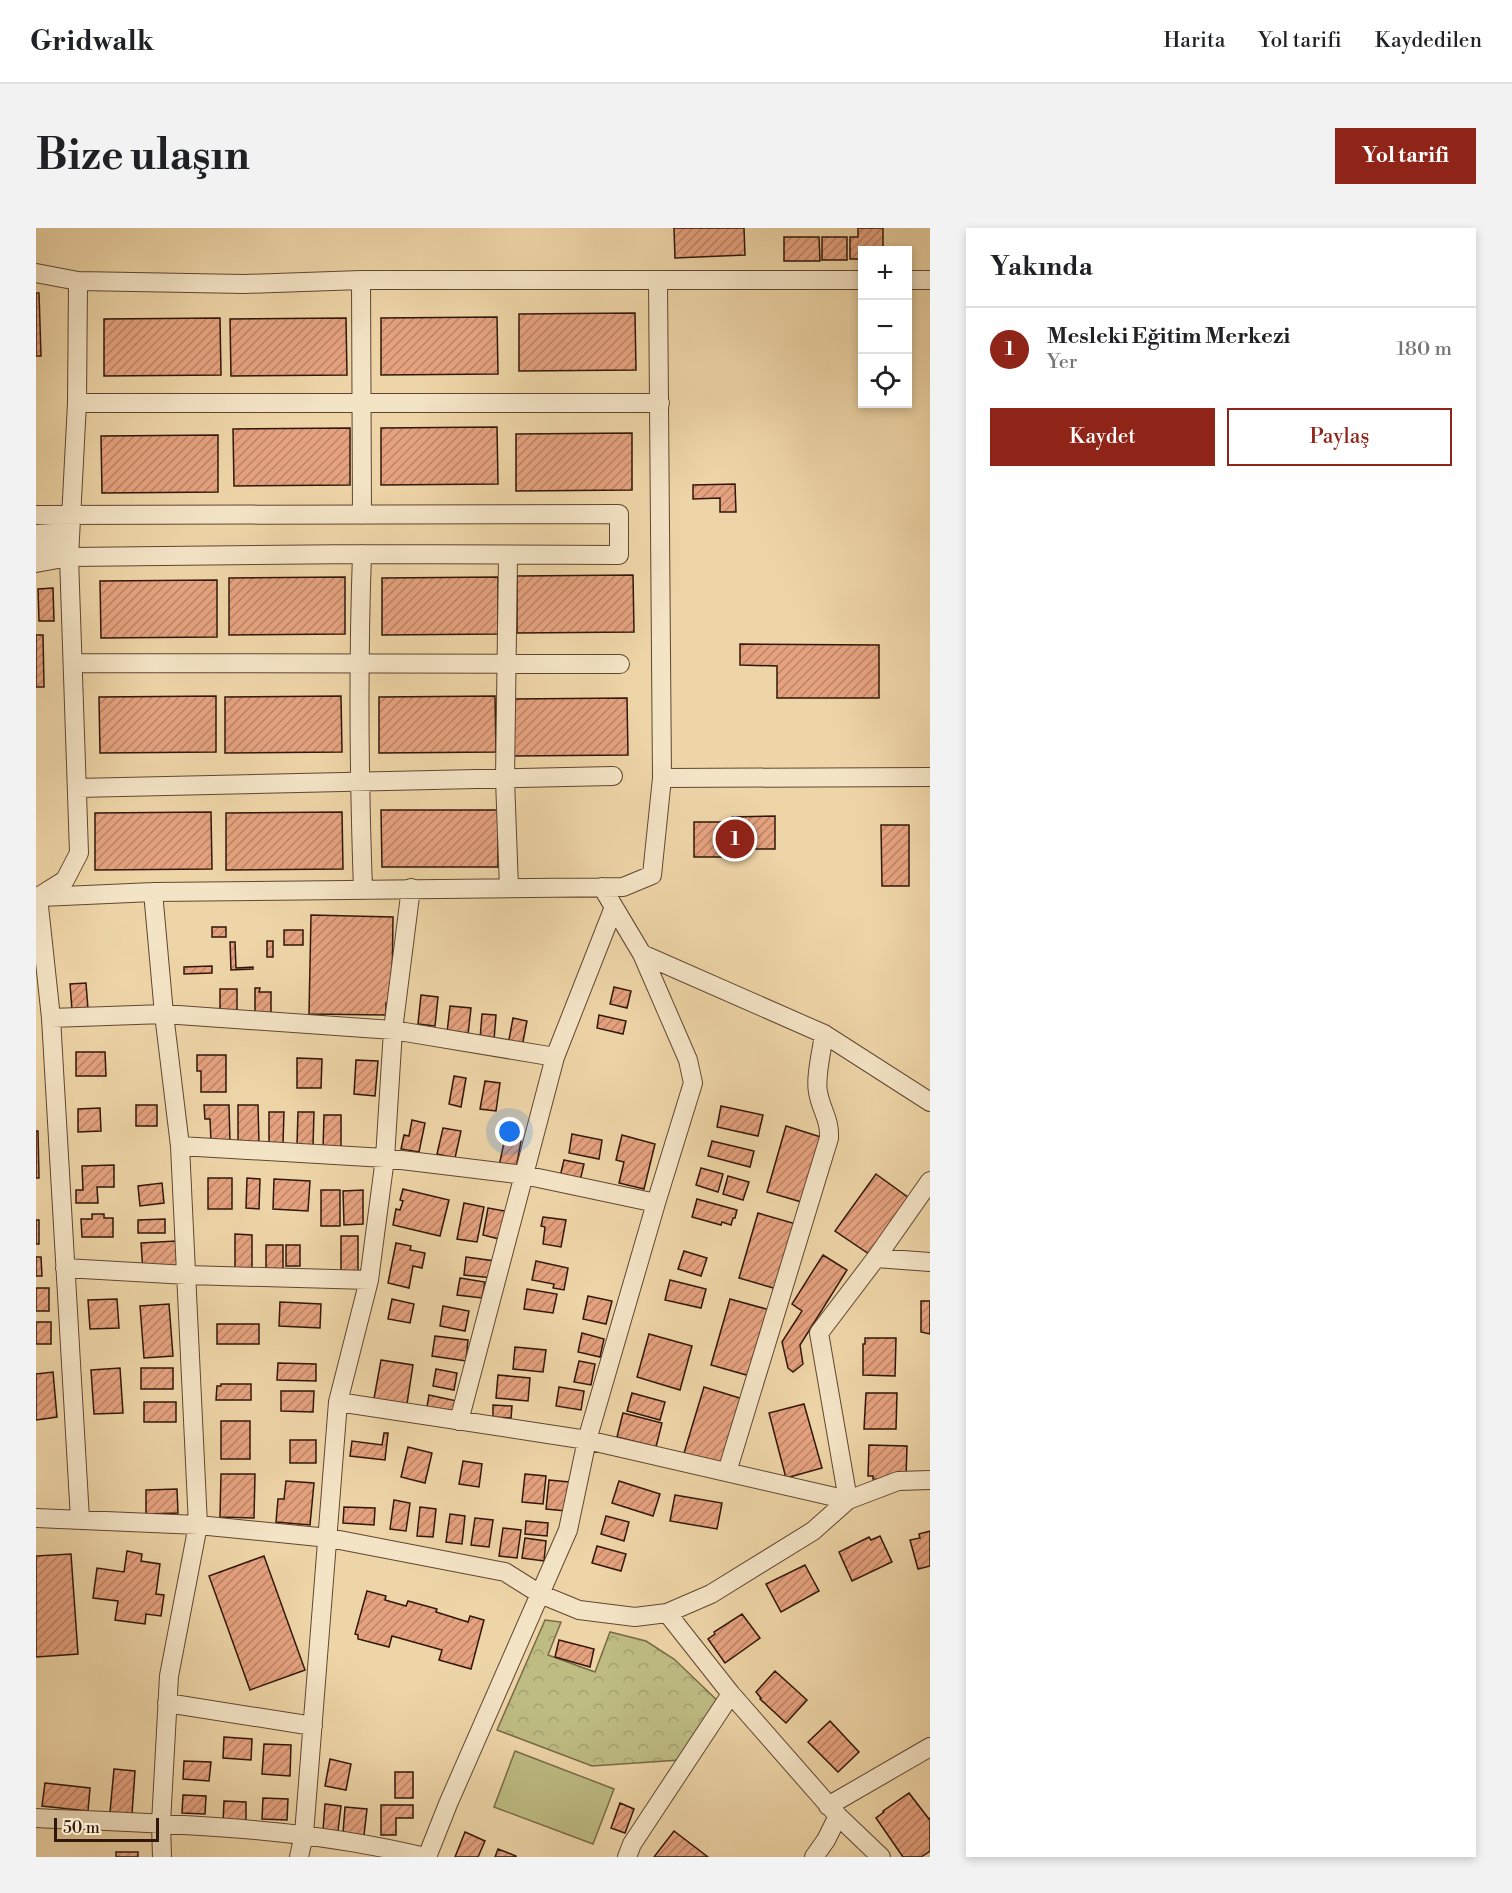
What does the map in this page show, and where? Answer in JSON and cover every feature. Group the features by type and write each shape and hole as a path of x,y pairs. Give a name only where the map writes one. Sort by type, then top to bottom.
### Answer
{"street":[{"path":"36,273 78,281 244,284 361,280 858,280"},
{"path":"361,280 362,515"},
{"path":"37,897 153,892 623,887 652,875 662,778 658,280"},
{"path":"912,280 930,280"},
{"path":"37,897 65,880 79,853 70,538 78,281"},
{"path":"76,403 660,403"},
{"path":"36,534 70,538 362,554 619,555 619,514 362,515 70,538 36,548"},
{"path":"36,515 70,538"},
{"path":"36,563 70,538"},
{"path":"362,554 358,664 363,889"},
{"path":"508,555 504,779 509,888"},
{"path":"73,663 620,664"},
{"path":"77,788 614,776"},
{"path":"662,778 930,777"},
{"path":"36,1818 161,1823 304,1834 378,1845 426,1857 568,1530 587,1440 693,1083 688,1060 642,954 602,887"},
{"path":"299,1857 304,1834 338,1402 369,1280 385,1158 393,1030 411,888"},
{"path":"153,892 164,1014 180,1146 198,1526 169,1676 161,1823 162,1857"},
{"path":"37,897 51,1018 80,1519"},
{"path":"459,1421 555,1057 614,907"},
{"path":"642,954 824,1034 930,1102"},
{"path":"51,1018 164,1014 393,1030 555,1057"},
{"path":"727,1472 829,1138 830,1127 818,1096 816,1084 824,1034"},
{"path":"180,1146 385,1158 524,1175 656,1203"},
{"path":"848,1500 819,1333 876,1258 930,1181"},
{"path":"876,1258 930,1262"},
{"path":"65,1268 187,1275 369,1280"},
{"path":"338,1402 587,1440 848,1500"},
{"path":"36,1518 198,1526 329,1538 505,1572 540,1594 579,1610 635,1617 667,1613 711,1594 813,1531 848,1500 898,1482 930,1480"},
{"path":"667,1613 731,1694 833,1811 881,1857"},
{"path":"627,1857 632,1844 731,1694"},
{"path":"167,1703 313,1726"},
{"path":"814,1857 826,1840 833,1811 930,1748"}],"green space":[{"path":"545,1620 561,1622 548,1655 595,1672 610,1632 646,1641 674,1659 720,1703 680,1760 592,1766 497,1730"},
{"path":"515,1751 614,1789 593,1844 494,1807"}],"building":[{"path":"674,228 744,228 745,255 675,258"},
{"path":"858,228 883,228 883,246 858,246 858,259 850,259 850,237 858,237"},
{"path":"784,237 819,237 820,261 784,261"},
{"path":"822,237 847,237 847,260 822,260"},
{"path":"36,293 39,293 41,356 36,356"},
{"path":"635,313 636,370 519,371 519,314"},
{"path":"497,317 498,374 381,375 381,318"},
{"path":"220,318 221,375 104,376 104,319"},
{"path":"346,318 347,375 231,376 230,319"},
{"path":"497,427 498,484 381,485 381,428"},
{"path":"350,428 350,485 234,486 233,429"},
{"path":"632,433 632,490 516,491 516,434"},
{"path":"218,435 218,492 102,493 101,436"},
{"path":"735,484 736,512 720,512 720,498 693,499 693,485"},
{"path":"633,575 634,632 517,633 517,576"},
{"path":"345,577 345,634 229,635 229,578"},
{"path":"498,577 498,634 382,635 382,578"},
{"path":"217,580 217,637 101,638 100,581"},
{"path":"53,588 54,621 39,621 38,589"},
{"path":"36,635 43,635 44,687 36,687"},
{"path":"740,644 879,645 879,698 777,698 777,666 740,665"},
{"path":"216,696 216,752 100,753 99,697"},
{"path":"341,696 342,752 225,753 225,697"},
{"path":"495,696 496,752 379,753 379,697"},
{"path":"627,698 628,755 512,756 511,699"},
{"path":"381,810 498,810 498,867 382,867"},
{"path":"211,812 212,869 95,870 95,813"},
{"path":"342,812 343,869 226,870 226,813"},
{"path":"775,816 775,849 741,849 741,857 694,857 694,822 728,822 728,829 732,829 732,817"},
{"path":"881,825 909,825 909,886 882,886"},
{"path":"311,915 393,917 392,991 389,1003 386,1003 386,1015 309,1014"},
{"path":"212,927 226,927 226,937 212,937"},
{"path":"284,930 303,930 303,945 284,945"},
{"path":"267,941 273,941 273,957 267,957"},
{"path":"230,942 235,942 236,968 253,967 253,969 231,970"},
{"path":"212,966 212,973 184,974 184,967"},
{"path":"86,983 88,1009 72,1010 70,984"},
{"path":"614,987 631,991 627,1008 610,1004"},
{"path":"255,988 260,988 259,992 271,992 271,1015 255,1015"},
{"path":"220,989 237,989 237,1016 220,1016"},
{"path":"421,995 438,997 435,1026 418,1024"},
{"path":"450,1006 471,1008 468,1035 447,1033"},
{"path":"482,1014 496,1015 494,1040 480,1039"},
{"path":"599,1015 626,1021 623,1034 597,1028"},
{"path":"513,1018 527,1021 522,1047 508,1045"},
{"path":"76,1052 105,1052 106,1076 76,1076"},
{"path":"197,1055 226,1055 226,1092 201,1092 201,1071 197,1071"},
{"path":"297,1058 322,1059 321,1088 297,1088"},
{"path":"356,1060 378,1061 375,1096 354,1094"},
{"path":"454,1076 466,1078 461,1107 449,1104"},
{"path":"485,1081 500,1083 496,1111 480,1109"},
{"path":"136,1105 157,1105 157,1126 136,1126"},
{"path":"204,1105 229,1105 230,1142 211,1142 210,1119 205,1119"},
{"path":"238,1105 258,1105 259,1144 238,1144"},
{"path":"721,1106 763,1115 758,1136 717,1127"},
{"path":"100,1108 101,1131 78,1132 78,1109"},
{"path":"269,1112 284,1112 283,1143 269,1143"},
{"path":"298,1112 314,1112 313,1146 297,1145"},
{"path":"324,1115 341,1115 341,1149 323,1149"},
{"path":"412,1120 425,1123 419,1152 401,1149 404,1135 409,1136"},
{"path":"786,1126 824,1138 805,1203 767,1192"},
{"path":"443,1128 461,1131 455,1158 437,1154"},
{"path":"36,1131 38,1131 39,1178 36,1178"},
{"path":"572,1134 602,1140 599,1159 569,1153"},
{"path":"622,1135 655,1144 644,1189 619,1183 624,1162 616,1160"},
{"path":"505,1138 521,1141 516,1169 499,1166"},
{"path":"712,1141 754,1151 750,1167 708,1156"},
{"path":"564,1160 584,1164 579,1185 559,1181"},
{"path":"114,1165 114,1187 97,1187 98,1203 76,1203 76,1190 83,1190 82,1166"},
{"path":"701,1168 723,1174 718,1192 696,1185"},
{"path":"876,1174 909,1198 869,1254 835,1231"},
{"path":"728,1176 749,1182 743,1200 723,1194"},
{"path":"208,1178 232,1178 232,1209 208,1209"},
{"path":"247,1178 260,1179 259,1209 246,1208"},
{"path":"274,1179 310,1181 308,1211 273,1209"},
{"path":"162,1183 164,1203 140,1206 138,1186"},
{"path":"403,1189 449,1200 440,1236 393,1225 396,1209 400,1210 403,1201 400,1200"},
{"path":"321,1190 340,1190 340,1226 321,1226"},
{"path":"363,1190 363,1224 344,1225 343,1191"},
{"path":"697,1199 737,1210 731,1225 722,1222 721,1225 692,1217"},
{"path":"464,1203 484,1207 477,1242 457,1239"},
{"path":"488,1208 505,1211 499,1239 483,1235"},
{"path":"758,1213 796,1224 777,1289 739,1278"},
{"path":"92,1214 104,1214 104,1218 113,1218 113,1237 82,1237 81,1219 92,1219"},
{"path":"543,1217 566,1220 561,1247 543,1244 545,1227 541,1226"},
{"path":"165,1219 165,1233 138,1233 138,1220"},
{"path":"36,1220 39,1220 39,1244 36,1244"},
{"path":"235,1234 252,1235 252,1271 235,1271"},
{"path":"341,1236 358,1236 358,1273 341,1273"},
{"path":"176,1241 177,1270 143,1272 141,1243"},
{"path":"396,1243 411,1246 410,1250 425,1253 422,1268 413,1266 409,1288 388,1283"},
{"path":"266,1245 283,1245 283,1272 266,1272"},
{"path":"286,1245 300,1245 300,1266 286,1266"},
{"path":"684,1251 707,1258 701,1276 678,1269"},
{"path":"823,1255 847,1270 800,1345 803,1364 793,1372 788,1368 782,1342 802,1311 792,1304"},
{"path":"36,1257 41,1257 42,1276 36,1276"},
{"path":"466,1257 495,1261 493,1278 464,1275"},
{"path":"536,1261 568,1268 564,1290 553,1288 554,1284 532,1280"},
{"path":"460,1278 485,1282 482,1298 457,1295"},
{"path":"670,1280 706,1289 701,1308 665,1300"},
{"path":"36,1288 49,1288 49,1311 36,1311"},
{"path":"527,1289 557,1294 553,1313 524,1309"},
{"path":"588,1296 612,1301 606,1324 583,1319"},
{"path":"117,1299 119,1328 90,1329 88,1300"},
{"path":"392,1299 414,1304 410,1323 388,1319"},
{"path":"730,1299 770,1310 750,1376 711,1365"},
{"path":"921,1301 930,1301 930,1334 921,1332"},
{"path":"280,1302 321,1304 320,1328 279,1326"},
{"path":"169,1304 173,1356 144,1358 140,1306"},
{"path":"443,1306 469,1311 465,1331 440,1326"},
{"path":"36,1322 51,1322 51,1344 36,1344"},
{"path":"217,1324 259,1324 259,1344 217,1344"},
{"path":"582,1333 604,1339 600,1357 578,1352"},
{"path":"649,1334 692,1346 680,1390 637,1377"},
{"path":"435,1336 468,1340 466,1361 432,1356"},
{"path":"865,1338 896,1338 895,1376 863,1375"},
{"path":"515,1347 546,1350 543,1372 513,1369"},
{"path":"381,1360 413,1365 406,1410 373,1404"},
{"path":"579,1361 595,1364 591,1385 574,1382"},
{"path":"278,1363 316,1364 316,1381 277,1380"},
{"path":"120,1368 123,1413 94,1414 91,1370"},
{"path":"141,1368 173,1368 173,1389 141,1389"},
{"path":"436,1369 457,1373 454,1390 433,1386"},
{"path":"53,1372 57,1417 36,1420 36,1374"},
{"path":"498,1375 530,1378 528,1401 496,1398"},
{"path":"251,1384 251,1400 216,1400 217,1386"},
{"path":"559,1387 584,1391 581,1410 556,1406"},
{"path":"704,1387 743,1399 724,1465 684,1453"},
{"path":"281,1391 314,1391 313,1412 281,1411"},
{"path":"632,1393 665,1402 660,1420 627,1411"},
{"path":"866,1393 897,1393 896,1429 864,1429"},
{"path":"429,1395 457,1401 454,1419 426,1413"},
{"path":"144,1402 176,1402 176,1422 144,1422"},
{"path":"804,1404 822,1468 786,1478 769,1413"},
{"path":"493,1405 512,1406 511,1418 493,1417"},
{"path":"623,1413 662,1423 656,1447 617,1437"},
{"path":"221,1421 250,1421 250,1459 221,1459"},
{"path":"384,1433 388,1433 385,1460 350,1456 352,1441 382,1445"},
{"path":"290,1440 316,1440 316,1463 290,1463"},
{"path":"869,1445 907,1446 906,1477 900,1480 873,1479 873,1476 868,1476"},
{"path":"408,1447 432,1453 425,1483 401,1477"},
{"path":"463,1461 482,1464 479,1487 459,1484"},
{"path":"221,1474 255,1474 254,1518 220,1517"},
{"path":"525,1474 546,1476 543,1504 522,1502"},
{"path":"549,1480 569,1482 566,1511 546,1509"},
{"path":"286,1481 314,1483 310,1525 276,1522 278,1499 284,1499"},
{"path":"619,1481 660,1494 653,1516 612,1503"},
{"path":"177,1489 178,1513 146,1514 146,1490"},
{"path":"675,1495 722,1503 717,1529 670,1521"},
{"path":"394,1500 410,1503 406,1531 390,1529"},
{"path":"344,1507 375,1508 374,1525 343,1523"},
{"path":"420,1507 436,1509 433,1537 417,1536"},
{"path":"450,1514 465,1516 462,1544 446,1542"},
{"path":"606,1516 629,1522 624,1541 601,1534"},
{"path":"475,1518 493,1520 489,1547 471,1545"},
{"path":"526,1521 548,1523 547,1536 525,1534"},
{"path":"503,1528 521,1530 517,1558 499,1556"},
{"path":"930,1531 930,1566 918,1569 910,1540 920,1538 919,1534"},
{"path":"880,1536 892,1562 852,1581 839,1552 869,1537 871,1540"},
{"path":"525,1538 546,1541 544,1561 522,1558"},
{"path":"597,1546 626,1554 621,1571 592,1563"},
{"path":"127,1551 142,1554 141,1561 160,1564 156,1594 164,1595 161,1616 146,1614 145,1624 115,1620 118,1601 93,1598 97,1568 124,1572"},
{"path":"71,1554 78,1654 36,1657 36,1556"},
{"path":"264,1556 305,1670 250,1690 209,1576"},
{"path":"805,1565 819,1591 781,1612 766,1584"},
{"path":"367,1591 386,1596 385,1600 406,1606 408,1601 437,1609 436,1612 468,1622 470,1616 484,1620 471,1669 439,1660 442,1650 392,1636 389,1647 358,1639 358,1635 355,1634"},
{"path":"742,1614 760,1638 725,1663 708,1639 715,1634 714,1632"},
{"path":"559,1640 594,1649 590,1667 555,1657"},
{"path":"775,1671 807,1700 786,1723 760,1699 756,1692"},
{"path":"830,1721 859,1752 838,1772 808,1742"},
{"path":"224,1737 252,1739 251,1760 223,1758"},
{"path":"264,1744 291,1745 290,1776 262,1774"},
{"path":"330,1759 351,1764 346,1790 325,1786"},
{"path":"184,1761 211,1762 209,1781 183,1779"},
{"path":"114,1769 135,1771 132,1814 110,1812"},
{"path":"395,1772 413,1772 413,1798 395,1798"},
{"path":"45,1783 90,1788 88,1811 42,1806"},
{"path":"909,1793 930,1818 930,1851 921,1857 903,1857 876,1818"},
{"path":"183,1795 206,1796 205,1814 182,1813"},
{"path":"263,1798 288,1799 287,1820 262,1819"},
{"path":"224,1801 246,1802 246,1822 223,1822"},
{"path":"620,1803 634,1809 625,1833 611,1828"},
{"path":"325,1804 341,1806 338,1831 323,1830"},
{"path":"381,1805 413,1805 413,1818 396,1818 396,1835 381,1835"},
{"path":"345,1807 367,1809 364,1835 343,1833"},
{"path":"674,1831 708,1857 654,1857"},
{"path":"465,1832 485,1841 478,1857 455,1857"},
{"path":"498,1849 516,1856 516,1857 495,1857"},
{"path":"116,1852 138,1852 138,1857 116,1857"}],"place":[{"name":"Mesleki Eğitim Merkezi","path":"735,839"}]}
